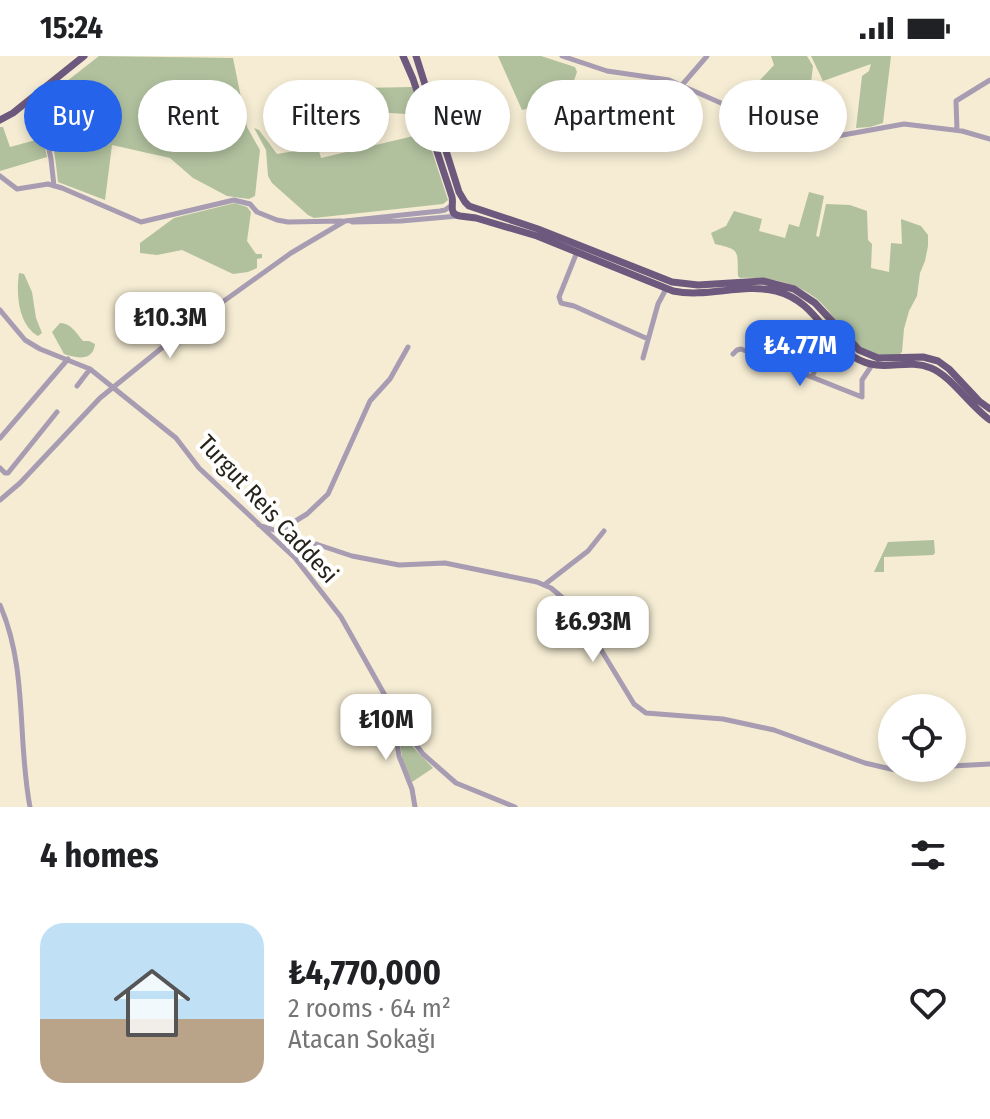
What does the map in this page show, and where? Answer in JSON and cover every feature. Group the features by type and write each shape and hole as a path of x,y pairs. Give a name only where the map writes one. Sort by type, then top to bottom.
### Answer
{"main road":[{"path":"54,80 84,56"},
{"path":"403,56 452,197 453,213 537,236 666,289 695,293 760,289 786,294 813,312 848,352 872,365 930,367 946,377 967,401 990,420"},
{"path":"416,56 465,202 467,210 460,216"},
{"path":"0,120 24,104"},
{"path":"452,204 458,200 465,202 477,210 537,228 672,282 698,285 763,281 794,289 815,303 859,350 878,358 923,357 938,361 990,409"}],"street":[{"path":"562,56 578,58 607,71 669,80"},
{"path":"686,80 707,56"},
{"path":"957,130 956,101 990,80"},
{"path":"703,94 784,131 815,140 904,124 957,130 990,139"},
{"path":"50,152 54,186"},
{"path":"0,176 17,189 32,185 54,186 141,222 234,200 250,204 257,212 277,220 292,222 401,221 460,216"},
{"path":"0,500 113,388 189,326 291,253 345,221 440,211 452,204"},
{"path":"577,252 559,297 561,303 648,339"},
{"path":"643,358 658,304 666,289"},
{"name":"Turgut Reis Caddesi","path":"0,310 25,340 90,369 176,438 199,468 295,558 334,607 387,699 393,714 399,756 412,789 415,807"},
{"path":"279,531 307,514 328,494 370,401 390,379 408,347"},
{"path":"733,354 741,349 862,397 862,380 872,365"},
{"path":"812,377 824,349"},
{"path":"0,438 68,359"},
{"path":"77,386 90,369"},
{"path":"0,468 8,473 57,412"},
{"path":"259,525 352,556 399,565 445,563 544,585 569,603 634,704 646,713 723,719 774,730 878,766"},
{"path":"544,585 588,551 604,531"},
{"path":"0,605 16,660 30,807"},
{"path":"393,714 415,745 443,774 464,788 515,807"},
{"path":"966,765 990,764"}],"green space":[{"path":"99,56 233,58 237,80 138,80 138,151 122,147 122,80 68,80"},
{"path":"498,56 541,56 575,67 577,72 574,80 526,80 526,109 522,110"},
{"path":"771,56 807,56 813,66 811,80 760,80 774,65"},
{"path":"811,56 891,56 883,123 856,128 862,76 869,71 871,64 823,80"},
{"path":"389,87 405,87 405,114 389,113"},
{"path":"0,127 3,127 10,147 24,143 24,152 46,152 47,157 0,171"},
{"path":"247,127 260,150 255,196 249,199 227,196 193,178 170,158 143,152 247,152"},
{"path":"254,128 263,135 263,144"},
{"path":"405,138 405,152 432,152 448,200 443,204 314,218 272,183 268,176 266,152 319,152 321,158 346,152 389,152 389,142"},
{"path":"54,152 111,152 105,200 58,182"},
{"path":"809,192 824,196 816,236 819,237 826,204 850,205 867,211 868,240 872,244 871,268 889,272 891,243 902,244 901,219 921,226 928,235 917,296 909,311 900,354 875,355 857,346 817,299 799,288 771,279 740,278 736,252 715,244 711,233 726,226 734,211 762,219 759,231 785,238 789,224 799,227"},
{"path":"235,203 251,212 247,241 256,254 262,254 262,258 257,259 257,268 233,274 182,250 157,255 140,253 140,243 174,218"},
{"path":"19,273 24,274 32,292 42,333 38,336 22,316 18,299"},
{"path":"60,323 70,327 83,341 95,344 91,354 79,357 64,354 52,332"},
{"path":"934,540 933,555 884,557 884,572 874,572 888,542"},
{"path":"400,728 433,768 412,782 403,763"}]}
